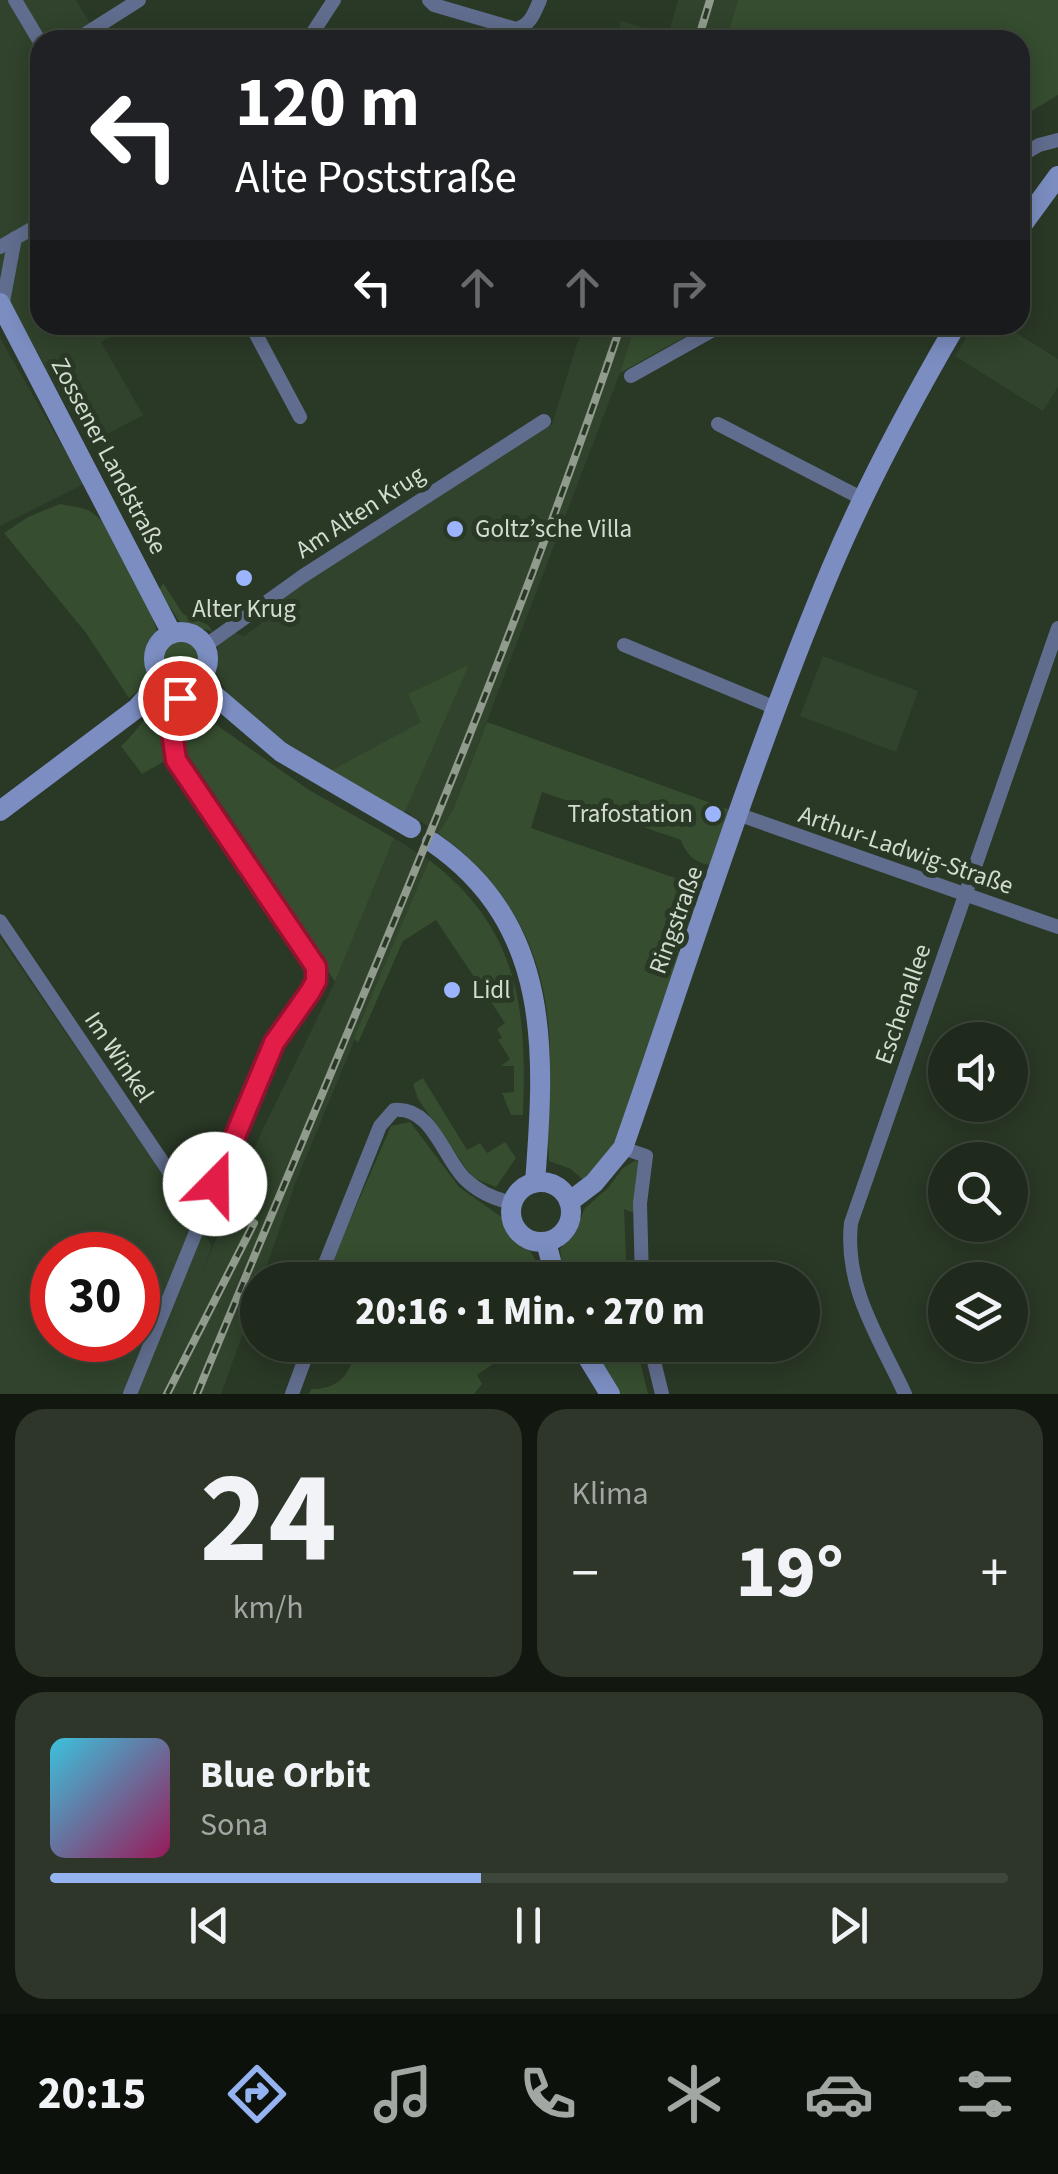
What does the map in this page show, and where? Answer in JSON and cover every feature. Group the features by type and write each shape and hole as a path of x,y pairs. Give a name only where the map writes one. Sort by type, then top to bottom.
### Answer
{"main road":[{"path":"1030,214 1058,176"},
{"name":"Zossener Landstraße","path":"1,305 172,634"},
{"name":"Ringstraße","path":"570,1202 594,1184 622,1148 820,596 899,426 950,335"},
{"path":"0,811 137,708 180,683 208,665 205,646 191,634 172,634 158,644 153,656 155,670 180,683 282,752 411,828"},
{"path":"432,842 458,861 498,908 525,960 534,990 541,1044 535,1183"},
{"path":"535,1183 556,1186 570,1202 567,1228 546,1242 520,1234 512,1219 512,1202 521,1190 535,1183"},
{"path":"546,1242 551,1262"},
{"path":"590,1362 610,1394"}],"street":[{"path":"15,0 33,30"},
{"path":"92,30 139,0"},
{"path":"314,30 334,0"},
{"path":"429,0 434,5 516,29 532,18 540,0"},
{"path":"1030,150 1058,140"},
{"path":"0,247 30,230"},
{"path":"1,305 15,238"},
{"path":"256,335 300,417"},
{"path":"631,376 704,335"},
{"name":"Am Alten Krug","path":"205,646 303,576 544,420"},
{"path":"718,424 863,499"},
{"name":"Eschenallee","path":"905,1394 852,1276 848,1252 851,1223 1058,628"},
{"path":"624,645 778,709"},
{"path":"130,1394 274,1043 316,981 316,967 176,760 172,732 180,683"},
{"name":"Arthur-Ladwig-Straße","path":"740,815 1058,927"},
{"name":"Im Winkel","path":"0,921 201,1218"},
{"path":"326,1262 380,1126 394,1110 403,1109 425,1122 462,1176 478,1189 494,1199 512,1202"},
{"path":"622,1148 646,1156 640,1204 642,1262"},
{"path":"292,1394 304,1362"},
{"path":"654,1362 662,1394"}],"shaded area":[{"path":"0,0 76,0 94,30 30,30 30,335 114,335 101,342 143,415 89,444 0,286"},
{"path":"678,0 738,0 729,30 670,30"},
{"path":"738,0 1058,0 1058,95 1030,112 1030,30 729,30"},
{"path":"621,21 644,28 644,30 618,30"},
{"path":"580,335 632,335 453,810 438,833 405,811 468,667 421,722 328,772 286,745 228,695 216,672 218,645 235,633 244,636 261,624 263,615 308,579 552,424"},
{"path":"632,335 688,335 620,373"},
{"path":"968,335 1019,335 1058,359 1058,387 1043,411 955,356"},
{"path":"0,338 84,484 0,526"},
{"path":"60,504 91,512 113,534 132,566 157,631 147,655 152,680 129,698 86,633 4,533 28,517"},
{"path":"163,583 183,614 208,625 213,632 179,621 159,590"},
{"path":"181,639 196,645 202,660 196,675 181,681 166,675 160,660 166,645"},
{"path":"823,656 918,691 896,752 800,716"},
{"path":"469,665 404,814 328,772 421,722 408,694"},
{"path":"155,709 171,712 165,734 172,757 142,774 121,746"},
{"path":"201,714 309,790 394,838 335,982 177,739 177,729"},
{"path":"487,722 733,811 714,865 708,865 693,858 681,840 542,792 531,828 681,880 679,885 690,888 702,876 708,878 686,934 677,925 668,949 682,952 621,1137 583,1180 571,1169 549,1161 548,1018 534,956 522,928 487,877 438,833 453,810"},
{"path":"394,838 429,860 295,1184 268,1262 240,1262 240,1342 221,1394 0,1394 0,937 212,1246 201,1275 262,1131 335,982"},
{"path":"429,860 483,914 512,974 523,1041 523,1115 511,1115 502,1093 514,1092 514,1066 501,1066 510,1059 498,1040 502,1038 497,1029 505,1023 436,920 403,941 358,1043 354,1038"},
{"path":"423,1078 467,1150 480,1143 487,1153 505,1142 516,1158 496,1187 468,1171 418,1099 413,1084"},
{"path":"410,1122 459,1187 504,1219 514,1240 529,1248 536,1262 332,1262 391,1126"},
{"path":"636,1160 640,1165 636,1214 624,1209 626,1262 562,1262 560,1249 574,1235 585,1208 622,1169"},
{"path":"496,1362 477,1375 482,1384 474,1394 309,1394 311,1389 337,1383 351,1363"},
{"path":"599,1362 640,1362 648,1394 618,1394"}],"railway":[{"path":"701,30 710,0"},
{"path":"197,1394 472,729 618,335"},
{"path":"167,1394 254,1223"}],"place":[{"name":"Goltz’sche Villa","path":"455,529"},
{"name":"Alter Krug","path":"244,578"},
{"name":"Trafostation","path":"713,814"},
{"name":"Lidl","path":"452,990"}],"route":[{"path":"180,698 172,732 176,760 316,967 316,981 310,992 274,1043 215,1184"}]}
